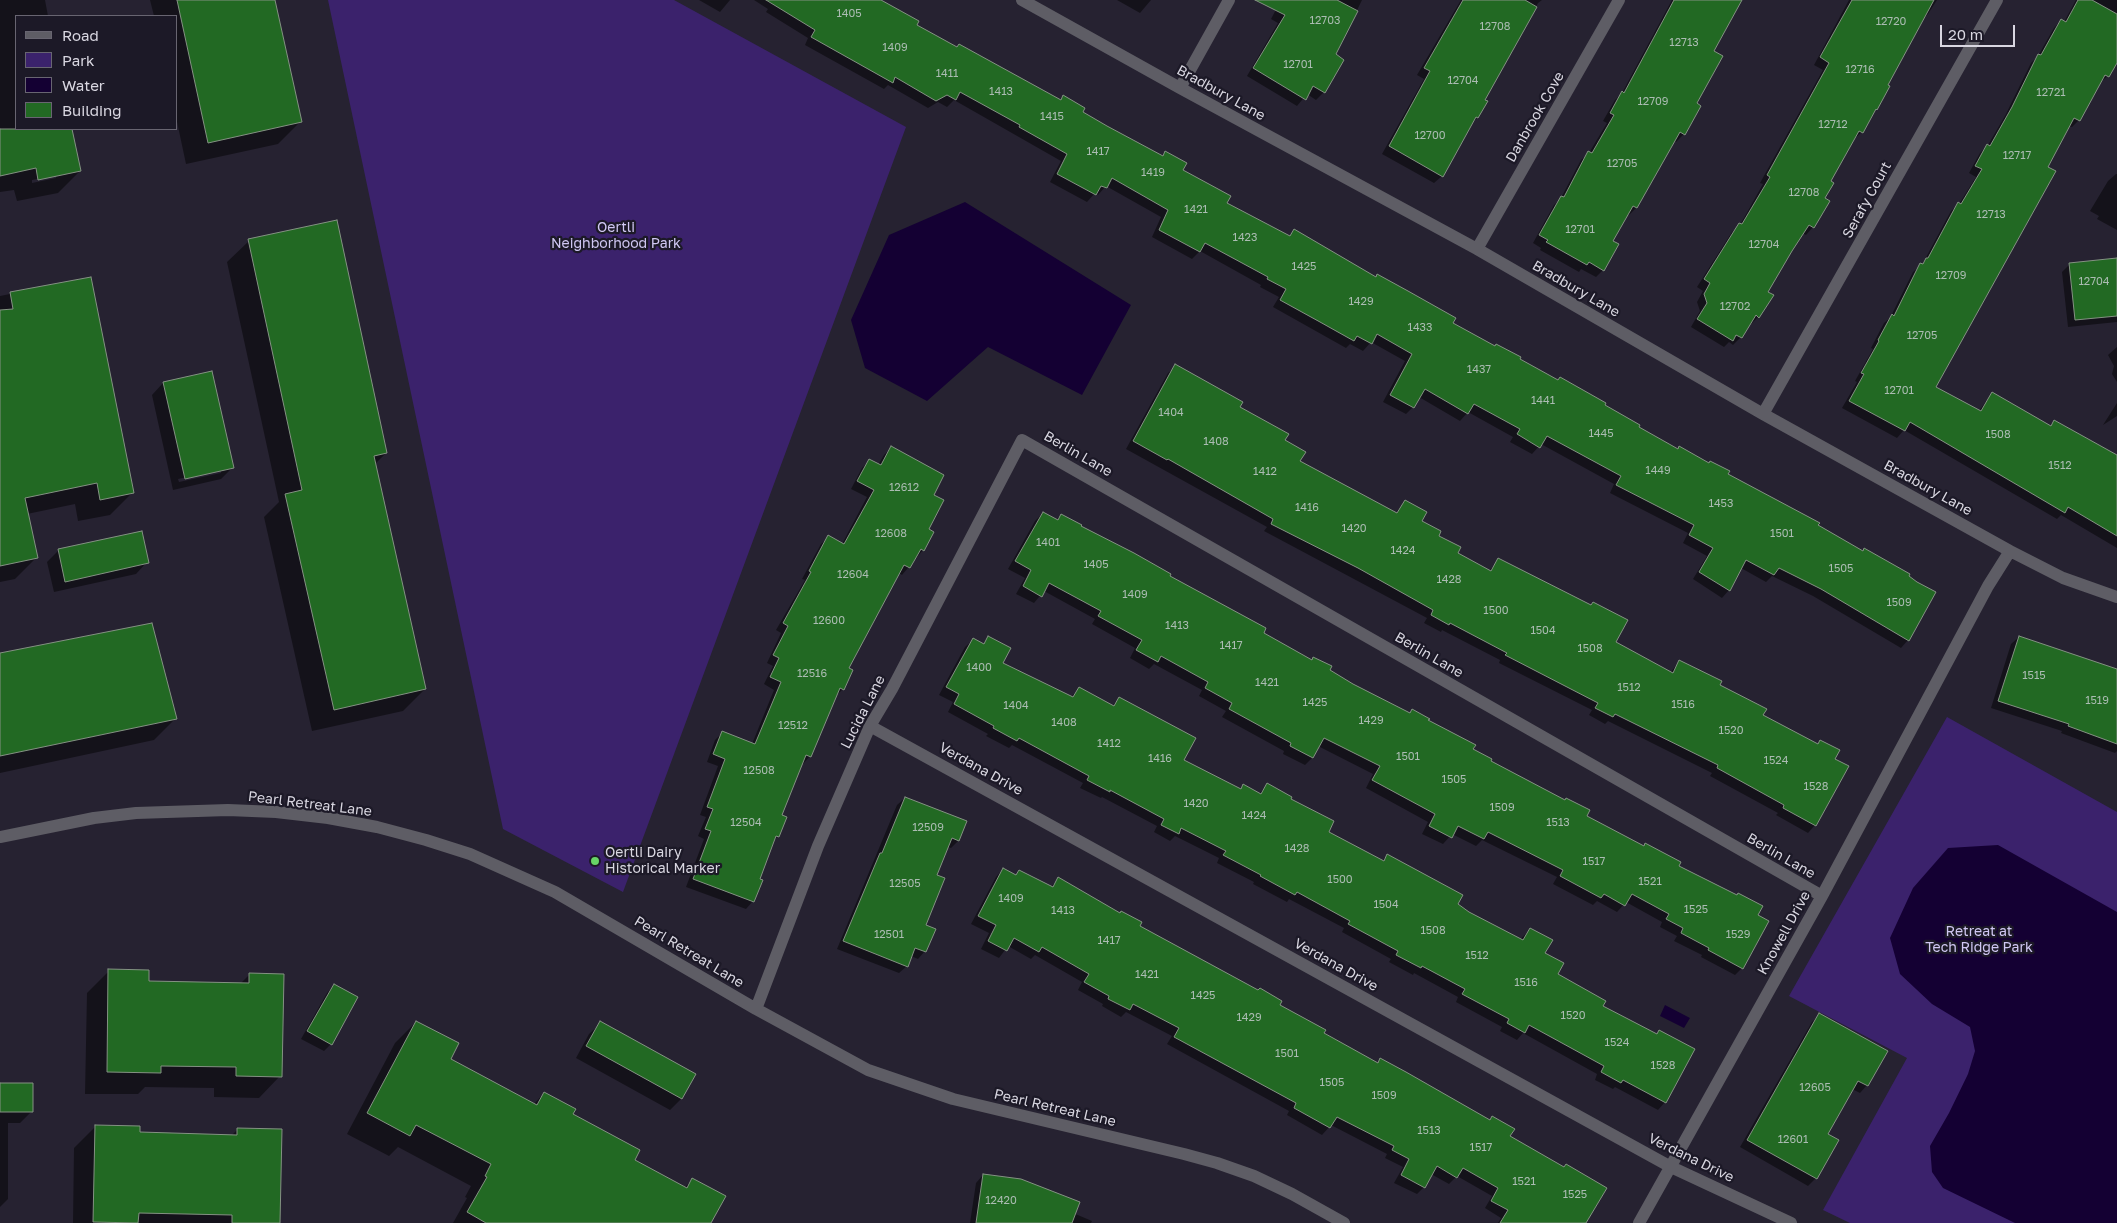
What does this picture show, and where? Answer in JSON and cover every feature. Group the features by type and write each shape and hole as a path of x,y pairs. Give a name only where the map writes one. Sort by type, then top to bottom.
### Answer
{"street":[{"name":"Bradbury Lane","path":"1022,0 1477,249 1763,414 2010,551 2063,578 2117,597"},
{"path":"1180,88 1229,0"},
{"name":"Danbrook Cove","path":"1477,249 1619,0"},
{"name":"Serafy Court","path":"1763,414 1997,0"},
{"name":"Lucida Lane","path":"756,1009 818,846 870,726 892,689 1022,440"},
{"name":"Berlin Lane","path":"1022,440 1822,896"},
{"name":"Knowell Drive","path":"1639,1223 1822,896 1983,595 2010,551"},
{"name":"Verdana Drive","path":"870,726 1671,1166 1791,1223"},
{"name":"Pearl Retreat Lane","path":"0,837 94,818 136,813 182,811 276,812 328,818 377,827 426,840 470,854 555,892 756,1009 868,1070 908,1085 1001,1112 1217,1163 1254,1176 1292,1194 1344,1223"}],"green space":[{"name":"Oertli Neighborhood Park","path":"328,0 674,0 906,127 623,892 503,829"},
{"name":"Retreat at Tech Ridge Park","path":"1947,717 2117,812 2117,1223 1850,1223 1823,1210 1907,1058 1789,996"}],"water":[{"path":"965,202 1131,305 1082,395 988,347 927,401 865,368 851,320 889,235"},
{"path":"1998,845 2117,912 2117,1223 2015,1223 1943,1188 1932,1172 1930,1146 1968,1074 1975,1051 1970,1027 1932,1004 1900,974 1890,938 1913,888 1948,848"},
{"path":"1665,1005 1690,1018 1684,1028 1660,1016"}],"building":[{"path":"177,0 275,0 302,122 208,143"},
{"path":"766,0 881,0 919,21 917,25 957,47 959,44 1061,100 1063,95 1085,108 1083,112 1107,126 1163,156 1165,151 1187,163 1183,170 1231,196 1227,203 1290,236 1294,229 1376,277 1377,274 1408,291 1456,318 1453,323 1495,346 1496,344 1521,357 1520,359 1558,380 1560,377 1606,403 1605,405 1640,425 1639,427 1678,449 1679,446 1709,463 1710,461 1730,471 1728,474 1820,523 1818,525 1863,551 1864,548 1910,574 1909,576 1917,582 1936,592 1909,641 1821,589 1779,568 1774,575 1746,560 1730,591 1699,572 1713,548 1689,535 1694,525 1616,485 1621,476 1547,436 1540,448 1517,434 1520,429 1474,404 1468,414 1425,389 1414,408 1390,395 1412,354 1377,334 1372,344 1357,336 1354,341 1280,300 1286,289 1267,279 1268,277 1205,243 1200,252 1159,230 1168,210 1112,178 1107,188 1101,186 1096,195 1057,174 1067,154 1019,127 1020,125 960,92 956,100 947,95 936,101 895,77 893,83 811,37 815,30"},
{"path":"1255,0 1337,0 1358,11 1336,54 1344,60 1325,93 1313,86 1306,100 1253,68 1285,15"},
{"path":"1463,0 1525,0 1537,7 1485,100 1488,101 1478,118 1476,117 1443,177 1389,146 1430,71 1424,68"},
{"path":"1674,0 1742,0 1714,51 1723,56 1697,103 1701,106 1685,135 1680,132 1637,208 1633,206 1613,241 1619,244 1604,271 1589,262 1587,265 1546,242 1548,240 1539,235 1561,196 1564,197 1588,151 1592,153 1614,115 1610,113 1622,91 1624,93"},
{"path":"1852,0 1934,0 1888,85 1890,86 1877,110 1863,133 1859,131 1831,181 1834,183 1825,198 1830,201 1814,228 1809,225 1792,251 1768,292 1774,295 1759,318 1756,315 1742,338 1736,335 1733,341 1697,319 1707,303 1704,294 1710,283 1704,279 1739,223 1742,224 1770,177 1767,175 1829,63 1820,57"},
{"path":"2078,0 2092,0 2117,14 2117,63 2109,77 2105,75 2080,121 2074,118 2048,167 2056,171 1936,387 1981,411 1992,392 2051,426 2054,420 2117,455 2117,536 2068,507 2065,513 1910,422 1905,431 1849,401 1864,374 1861,373 1892,314 1894,316 1920,263 1923,264 1926,258 1928,258 1958,202 1961,204 1982,169 1975,166 1987,144 1990,146 2012,107 2038,54 2041,55 2061,19 2066,22"},
{"path":"0,129 72,130 81,171 38,180 36,168 0,176"},
{"path":"337,220 387,453 374,456 426,689 334,710 285,494 302,490 248,239"},
{"path":"2117,258 2117,316 2075,320 2069,263"},
{"path":"91,277 134,493 100,500 97,483 25,498 38,558 0,566 0,310 13,309 10,292"},
{"path":"1175,364 1243,402 1240,407 1289,434 1285,440 1306,452 1300,461 1397,513 1405,500 1427,512 1422,521 1441,531 1439,536 1461,547 1458,553 1491,571 1498,558 1591,605 1593,602 1628,620 1616,642 1673,673 1679,660 1722,681 1720,685 1767,709 1763,715 1818,744 1820,740 1840,750 1835,759 1849,766 1816,826 1783,808 1784,805 1717,768 1718,765 1615,714 1613,717 1595,708 1598,703 1505,655 1507,653 1431,615 1433,610 1358,568 1271,524 1273,519 1133,441"},
{"path":"212,371 234,468 185,479 163,382"},
{"path":"891,446 944,475 934,495 944,500 929,529 934,532 924,551 921,549 910,568 904,565 849,668 853,670 844,690 840,688 811,757 806,755 782,815 787,817 779,837 776,836 760,879 763,880 754,902 693,879 711,831 705,829 713,809 707,807 725,759 713,754 722,731 755,744 781,682 770,677 779,658 773,655 788,626 783,623 811,572 809,571 828,535 844,544 874,490 857,481 869,459 881,465"},
{"path":"1043,512 1058,520 1061,514 1134,553 1171,574 1170,576 1266,628 1264,633 1312,660 1313,657 1332,666 1330,670 1353,684 1410,713 1412,709 1430,719 1428,720 1476,745 1473,749 1492,759 1491,761 1565,800 1566,798 1590,810 1587,816 1644,846 1645,843 1681,862 1679,866 1763,906 1758,915 1769,921 1743,969 1681,933 1683,928 1666,919 1669,914 1632,894 1625,906 1604,894 1601,898 1560,876 1563,870 1488,832 1484,839 1458,826 1452,838 1429,826 1435,814 1372,780 1380,766 1324,738 1313,758 1290,746 1291,743 1229,709 1232,703 1205,688 1208,682 1161,656 1158,662 1136,650 1142,640 1098,616 1101,611 1049,583 1042,597 1023,586 1031,570 1015,561"},
{"path":"142,531 149,563 65,582 58,549"},
{"path":"152,623 177,719 0,756 0,653"},
{"path":"988,636 1011,648 1003,663 1073,697 1079,687 1114,706 1119,697 1196,738 1184,760 1241,789 1243,784 1261,794 1267,783 1292,797 1291,799 1334,821 1329,832 1384,861 1387,854 1463,895 1458,904 1469,912 1523,940 1530,928 1553,940 1545,953 1564,963 1558,974 1606,1001 1603,1006 1657,1034 1659,1030 1695,1049 1666,1103 1623,1080 1621,1083 1601,1072 1604,1066 1529,1025 1525,1033 1507,1023 1509,1019 1462,994 1465,989 1422,966 1421,968 1396,955 1398,951 1348,924 1350,921 1297,892 1295,895 1260,876 1223,855 1226,851 1181,828 1179,834 1161,825 1164,819 1087,780 1089,776 1019,738 1017,741 954,704 959,694 946,687 973,638 984,644"},
{"path":"2019,636 2117,669 2117,744 2068,726 2069,724 1998,701"},
{"path":"905,797 967,821 959,841 952,838 937,875 945,878 926,925 936,929 926,952 915,948 908,967 843,941"},
{"path":"1003,868 1016,875 1019,870 1053,887 1058,877 1120,913 1121,911 1142,922 1140,926 1258,990 1260,988 1282,1001 1280,1005 1326,1030 1324,1033 1378,1063 1380,1058 1490,1120 1492,1116 1515,1129 1510,1136 1564,1167 1566,1164 1607,1188 1586,1223 1500,1223 1508,1210 1491,1201 1498,1188 1463,1168 1457,1178 1437,1166 1425,1188 1401,1175 1409,1159 1392,1150 1394,1146 1337,1117 1330,1128 1294,1108 1296,1103 1174,1037 1179,1028 1133,1004 1130,1010 1108,999 1109,996 1084,982 1089,974 1042,947 1039,952 1014,938 1007,951 988,941 996,925 978,916"},
{"path":"108,969 149,970 149,981 249,983 249,973 284,974 282,1077 236,1076 236,1067 161,1066 161,1073 107,1072"},
{"path":"334,984 358,997 332,1045 307,1031"},
{"path":"1819,1013 1888,1051 1868,1086 1858,1081 1828,1134 1839,1140 1817,1179 1747,1140"},
{"path":"416,1021 459,1043 451,1059 537,1105 544,1092 576,1109 573,1114 640,1150 635,1160 687,1188 692,1178 726,1196 711,1223 486,1223 467,1212 487,1177 485,1176 491,1164 416,1125 410,1136 367,1113"},
{"path":"600,1021 696,1074 682,1099 586,1046"},
{"path":"0,1083 33,1083 33,1112 0,1112"},
{"path":"95,1125 140,1126 140,1132 237,1135 237,1128 282,1129 280,1223 232,1223 232,1215 139,1213 138,1223 93,1222"},
{"path":"983,1174 1021,1179 1080,1202 1072,1223 976,1223"}],"place":[{"name":"Oertli Dairy Historical Marker","path":"595,861"}]}
